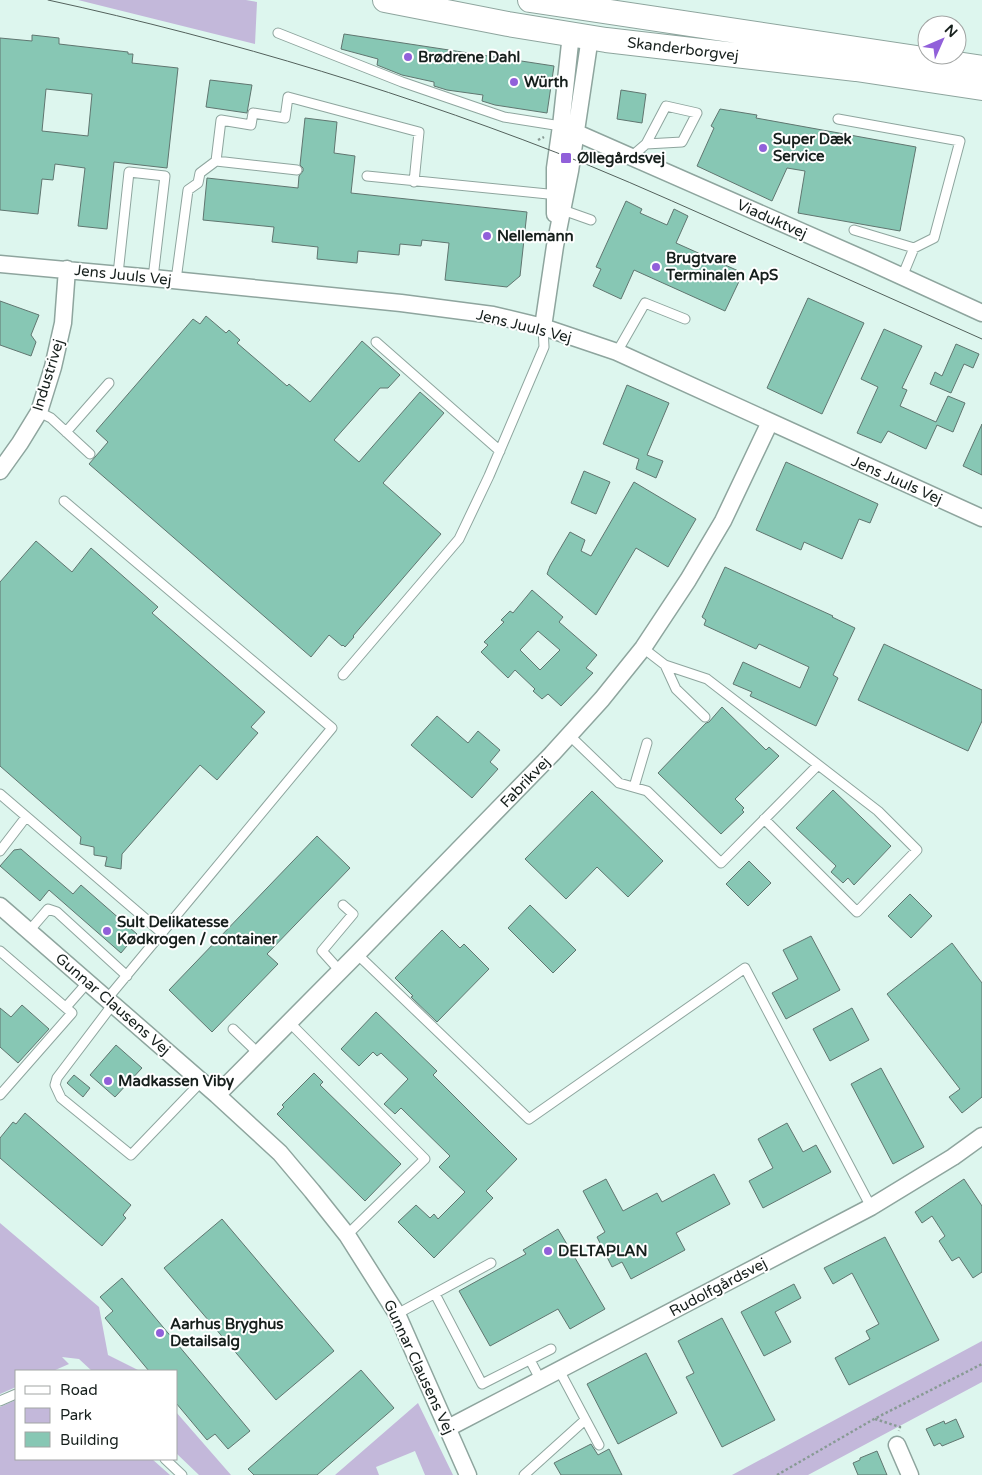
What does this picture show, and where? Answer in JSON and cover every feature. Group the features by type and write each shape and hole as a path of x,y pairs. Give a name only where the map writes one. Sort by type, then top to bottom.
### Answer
{"main road":[{"name":"Skanderborgvej","path":"530,0 583,19 856,69 982,88"},
{"path":"389,1 583,19"},
{"name":"Skanderborgvej","path":"583,19 742,32 982,68"}],"street":[{"path":"569,130 583,19"},
{"path":"543,327 555,246 559,202 555,168 569,130 583,19"},
{"name":"Viaduktvej","path":"569,130 982,313"},
{"name":"Jens Juuls Vej","path":"0,264 118,274 401,304 493,315 543,327 617,352 982,518"},
{"name":"Industrivej","path":"0,471 39,412 53,367 63,323 67,270"},
{"name":"Fabrikvej","path":"217,1095 357,954 602,699 643,648 688,580 723,522 770,422"},
{"name":"Gunnar Clausens Vej","path":"0,906 202,1081 280,1152 347,1235 397,1314 468,1475"},
{"name":"Rudolfgårdsvej","path":"448,1428 871,1207 953,1157 982,1136"},
{"path":"897,1445 910,1475"}],"lane":[{"path":"278,33 402,82 504,118 569,130"},
{"path":"216,161 221,120 251,125 253,114 285,118 288,97 419,132 414,182"},
{"path":"631,157 646,144 666,106 697,113 682,142 646,144"},
{"path":"838,119 960,141 934,238 914,248 902,276"},
{"path":"176,280 188,190 198,183 200,173 216,161 297,170"},
{"path":"118,274 129,172 165,176 153,278"},
{"path":"367,176 559,202 590,220"},
{"path":"854,230 914,248"},
{"path":"617,352 645,303 685,319"},
{"path":"343,675 459,539 474,511 544,347 543,327"},
{"path":"376,342 500,451"},
{"path":"66,432 109,383"},
{"path":"39,412 51,418 90,454"},
{"path":"64,501 332,728 127,976 56,1078 55,1085 61,1098 131,1155 202,1081"},
{"path":"643,648 665,666 708,679 878,811 917,850 857,912 764,819"},
{"path":"665,666 676,689 705,717"},
{"path":"569,735 619,783 647,791 721,863 818,765"},
{"path":"634,787 647,743"},
{"path":"0,794 162,933"},
{"path":"0,852 26,817"},
{"path":"340,971 322,951 353,914 344,905"},
{"path":"29,931 48,909 57,912 127,976"},
{"path":"0,951 72,1013 0,1095"},
{"path":"357,954 529,1119 744,968 871,1207"},
{"path":"66,1007 88,982"},
{"path":"289,1022 425,1159 347,1235"},
{"path":"233,1029 258,1054"},
{"path":"397,1314 491,1263"},
{"path":"435,1294 482,1384 550,1350"},
{"path":"530,1360 540,1379"},
{"path":"559,1370 599,1446"},
{"path":"0,1401 15,1394"},
{"path":"524,1475 585,1420"},
{"path":"166,1460 182,1475"}],"path":[{"path":"777,1475 874,1419 982,1364"},
{"path":"874,1419 900,1427 897,1445"}],"green space":[{"path":"78,0 246,0 257,2 255,44"},
{"path":"0,1223 99,1307 108,1355 138,1370 91,1370 79,1359 62,1357 69,1364 55,1370 15,1370 15,1387 0,1394"},
{"path":"982,1341 982,1382 808,1475 732,1475"},
{"path":"15,1400 15,1460 153,1460 170,1475 0,1475 0,1407"},
{"path":"418,1403 453,1475 425,1475 415,1451 376,1467 379,1475 335,1475"},
{"path":"178,1414 231,1475 199,1475 178,1455"}],"building":[{"path":"344,34 554,66 547,113 495,105 482,101 483,95 447,90 434,86 434,82 402,75 377,65 378,59 341,49"},
{"path":"32,35 59,38 59,44 128,52 128,54 133,54 132,63 178,68 167,168 114,162 107,229 78,226 85,168 55,164 53,180 42,179 38,214 0,210 0,38 32,41","holes":["46,89 92,94 88,136 42,131"]},
{"path":"210,80 252,85 247,113 206,107"},
{"path":"621,90 646,94 642,123 617,119"},
{"path":"720,109 757,115 756,118 916,147 900,231 798,213 805,171 787,168 772,201 697,166 714,128 711,126"},
{"path":"305,118 337,122 334,153 355,156 351,193 527,212 520,276 507,287 445,280 449,243 422,240 421,246 400,244 399,255 358,251 357,263 317,259 318,247 272,242 274,227 203,220 207,178 298,188 299,176 303,171 300,165"},
{"path":"626,201 642,209 640,213 667,225 674,209 688,216 676,243 743,273 725,311 634,270 621,299 593,286 601,269 596,267"},
{"path":"808,298 864,323 822,414 767,388"},
{"path":"0,301 39,315 31,335 36,342 31,356 0,345"},
{"path":"206,316 226,333 229,330 240,340 237,343 287,386 289,384 310,402 362,341 400,375 388,388 380,388 334,440 359,462 420,392 444,413 383,483 441,534 345,647 329,635 311,657 89,464 108,442 96,431 193,319 200,324"},
{"path":"884,329 922,346 902,388 907,390 900,406 936,422 948,396 965,403 953,432 937,425 926,449 888,431 881,443 857,433 878,387 861,379"},
{"path":"956,344 979,354 973,368 964,364 951,393 930,384 935,372 942,376"},
{"path":"627,385 669,403 647,455 663,461 656,478 636,469 639,459 603,444"},
{"path":"982,424 982,475 963,466"},
{"path":"786,462 878,504 870,523 859,519 842,559 804,542 801,550 756,530"},
{"path":"584,471 610,482 596,514 571,503"},
{"path":"634,482 696,519 668,567 636,548 596,615 547,574 570,532 585,540 581,551 591,556"},
{"path":"36,541 72,572 91,548 158,607 152,613 265,712 251,727 258,733 217,780 200,765 122,854 121,869 105,866 107,857 94,855 94,847 80,844 81,837 0,766 0,582"},
{"path":"725,567 833,616 855,628 833,675 838,678 816,726 750,696 752,692 733,684 743,662 800,688 809,667 759,644 756,649 704,625 706,620 702,617"},
{"path":"532,590 563,617 559,622 597,655 586,668 593,673 561,706 548,694 542,699 533,691 535,689 515,670 508,678 481,652 488,645 484,642 504,622 501,620 510,611 513,613","holes":["538,631 560,650 540,670 520,650"]},
{"path":"884,644 982,690 982,721 968,751 858,700"},
{"path":"722,707 766,750 769,747 779,756 735,799 744,808 742,810 744,812 721,834 658,773"},
{"path":"437,716 468,743 478,731 500,750 490,762 498,769 472,798 411,745"},
{"path":"833,790 891,846 854,885 848,878 843,883 831,872 836,866 796,828"},
{"path":"592,791 663,861 628,897 597,867 566,899 525,859"},
{"path":"317,836 350,868 267,954 278,964 212,1032 169,990"},
{"path":"21,849 73,894 81,885 137,934 121,953 49,890 40,901 0,866 14,850"},
{"path":"749,861 771,883 748,906 726,884"},
{"path":"910,894 932,916 911,938 888,916"},
{"path":"530,905 576,950 553,973 508,928"},
{"path":"442,930 460,948 464,944 489,969 437,1022 411,997 413,996 395,978"},
{"path":"811,936 840,990 786,1019 772,993 798,979 783,950"},
{"path":"952,943 982,983 982,1097 962,1113 949,1097 960,1089 887,994"},
{"path":"22,1005 49,1029 18,1063 0,1047 0,1008 11,1017"},
{"path":"852,1008 869,1040 830,1061 813,1029"},
{"path":"376,1012 437,1071 433,1075 517,1159 486,1191 493,1198 434,1258 398,1222 416,1205 430,1218 434,1214 438,1219 465,1192 439,1167 450,1156 401,1108 395,1114 384,1104 408,1079 381,1053 377,1056 373,1052 359,1066 341,1049"},
{"path":"116,1045 142,1068 115,1097 90,1075"},
{"path":"881,1068 924,1147 893,1164 851,1084"},
{"path":"314,1073 323,1082 320,1085 401,1164 365,1201 277,1114 284,1107 282,1105"},
{"path":"74,1075 90,1088 83,1097 67,1083"},
{"path":"25,1113 131,1205 123,1215 126,1218 102,1246 0,1158 0,1138 13,1122 16,1124"},
{"path":"787,1123 803,1152 816,1145 831,1172 763,1208 749,1181 773,1168 758,1139"},
{"path":"714,1174 730,1204 676,1233 685,1250 631,1279 622,1262 612,1267 597,1237 605,1232 583,1191 606,1179 623,1211 657,1193 662,1202"},
{"path":"964,1179 982,1206 982,1272 973,1278 959,1257 952,1261 939,1241 945,1236 932,1216 922,1223 915,1212"},
{"path":"222,1219 334,1351 276,1400 164,1268"},
{"path":"558,1229 605,1309 570,1329 558,1309 490,1346 459,1291 526,1254 523,1250"},
{"path":"885,1237 939,1340 849,1385 835,1358 870,1339 866,1331 879,1324 852,1273 833,1284 824,1268"},
{"path":"122,1278 250,1431 228,1449 215,1434 207,1440 178,1405 178,1370 148,1370 105,1318 113,1311 100,1297"},
{"path":"794,1284 801,1298 775,1312 791,1342 764,1356 741,1312"},
{"path":"722,1318 775,1420 722,1447 686,1377 694,1373 678,1341"},
{"path":"646,1353 677,1413 618,1444 587,1384"},
{"path":"361,1370 394,1408 317,1475 254,1475 248,1469"},
{"path":"956,1419 964,1437 942,1446 940,1443 934,1446 926,1429 944,1421 945,1424"},
{"path":"591,1444 598,1455 609,1449 622,1475 561,1475 554,1463"},
{"path":"877,1451 887,1475 858,1475 853,1463"}],"tram line":[{"path":"48,0 254,51 456,115 588,165 982,339"}],"place":[{"name":"Brødrene Dahl","path":"408,57"},
{"name":"Würth","path":"514,82"},
{"name":"Super Dæk Service","path":"763,148"},
{"name":"Øllegårdsvej","path":"566,158"},
{"name":"Nellemann","path":"487,236"},
{"name":"Brugtvare Terminalen ApS","path":"656,267"},
{"name":"Sult Delikatesse Kødkrogen / container","path":"107,931"},
{"name":"Madkassen Viby","path":"108,1081"},
{"name":"DELTAPLAN","path":"548,1251"},
{"name":"Aarhus Bryghus Detailsalg","path":"160,1333"}]}
